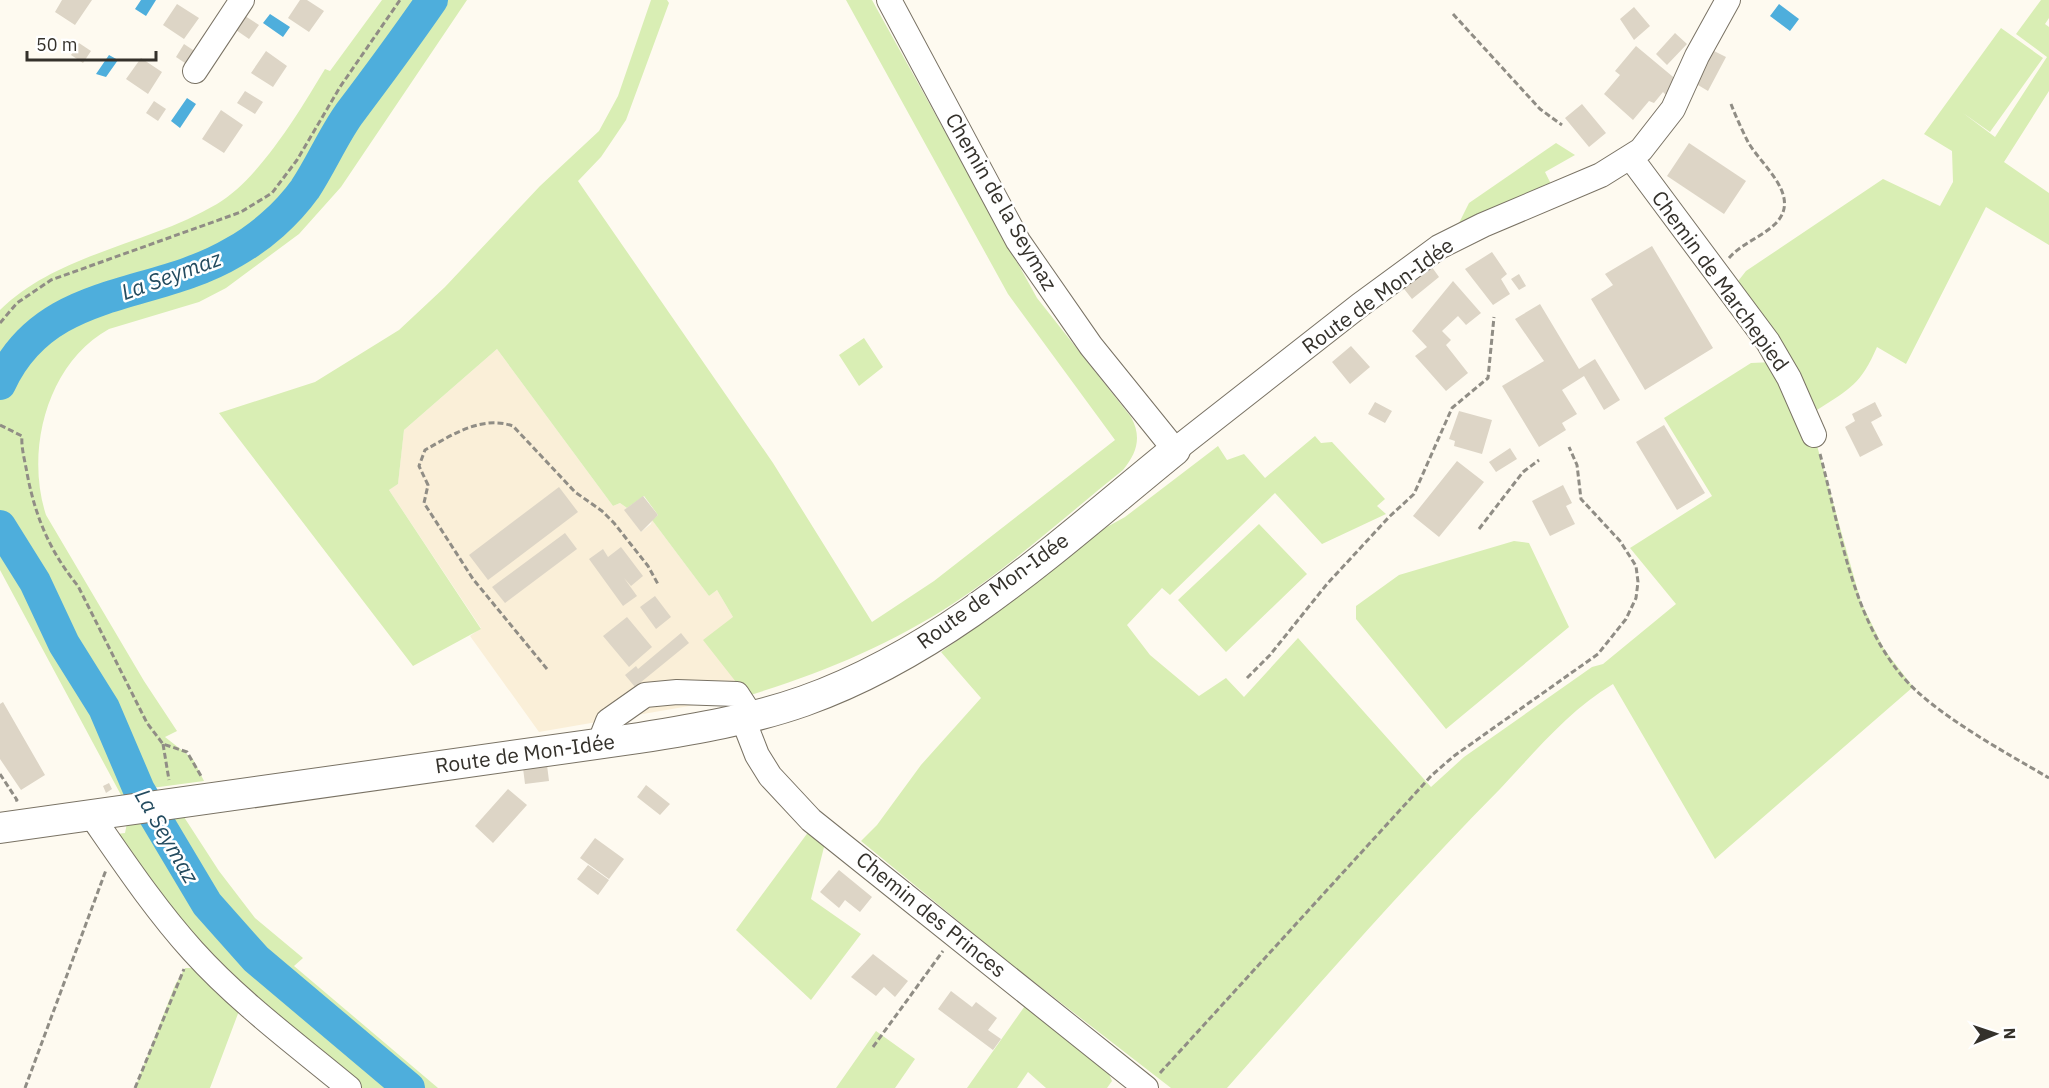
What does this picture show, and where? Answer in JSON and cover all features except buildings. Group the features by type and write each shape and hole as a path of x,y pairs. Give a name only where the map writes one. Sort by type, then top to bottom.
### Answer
{"main road":[{"name":"Route de Mon-Idée","path":"3,818 91,815 599,744 748,718 805,700 850,682 911,651 954,625 1018,578 1175,450"}],"street":[{"path":"195,71 242,0"},
{"name":"Chemin de la Seymaz","path":"890,0 1018,241 1091,346 1175,450"},
{"name":"Route de Mon-Idée","path":"1175,450 1369,298 1440,247 1483,225 1601,175 1631,158 1649,141 1673,109 1697,56 1728,0"},
{"name":"Chemin de Marchepied","path":"1631,158 1773,350 1800,399 1814,435"},
{"name":"Chemin des Princes","path":"599,744 608,721 645,695 677,692 736,694 748,718 757,755 785,795 811,820 954,935 1150,1084"},
{"path":"91,815 114,849 194,952 250,1007 348,1088"}],"path":[{"path":"0,323 17,303 51,280 241,212 272,193 297,160 340,87 400,0"},
{"path":"1453,14 1540,109 1562,125"},
{"path":"1718,275 1741,246 1775,224 1785,203 1781,188 1749,143 1731,104"},
{"path":"1247,678 1270,655 1327,584 1418,488 1452,408 1488,378 1494,317"},
{"path":"547,669 472,579 424,503 428,485 419,465 425,450 470,426 503,423 513,426 575,492 602,511 614,523 648,566 660,586"},
{"path":"0,425 22,436 30,489 43,533 63,569 78,586 147,723 163,744 170,777 166,804"},
{"path":"1814,435 1861,602 1892,663 1926,699 1994,746 2049,778"},
{"path":"1150,1084 1432,775 1454,756 1598,654 1626,619 1636,597 1636,566 1620,541 1581,499 1577,465 1569,447"},
{"path":"1479,529 1523,472 1539,460"},
{"path":"163,744 187,752 210,797"},
{"path":"0,774 17,801 3,818"},
{"path":"25,1088 114,849"},
{"path":"873,1047 954,935"},
{"path":"135,1088 175,985 194,952"}],"shaded area":[{"path":"497,349 613,506 620,503 627,508 625,510 641,532 651,524 652,520 709,596 717,590 733,617 747,696 539,732 470,636 481,628 389,490 398,484 404,430"}],"green space":[{"path":"382,0 467,0 341,187 299,234 226,288 199,302 109,329 88,344 70,363 56,386 46,411 40,437 38,464 40,490 46,515 144,681 177,731 165,737 193,759 204,781 144,789 121,795 0,570 0,310 23,291 49,275 76,262 190,218 217,204 233,192 248,178 277,143 325,69 330,71"},
{"path":"651,0 667,0 669,3 626,120 601,157 578,181 773,463 872,622 934,581 1115,440 1008,294 846,0 872,0 1037,298 1131,417 1137,438 1135,451 1123,470 1019,556 954,603 905,632 854,657 747,696 703,640 733,617 717,590 709,596 652,520 658,515 644,496 627,508 620,503 613,506 497,349 404,430 398,484 389,490 481,629 413,666 219,413 315,382 399,330 445,287 540,186 599,131 618,96"},
{"path":"2041,0 2049,0 2049,18 2045,24 2049,27 2049,91 2004,162 2049,193 2049,245 1986,207 1906,364 1877,347 1860,378 1817,410 1799,373 1735,285 1746,271 1883,179 1940,206 1953,182 1952,151 1924,134 2001,28 2043,58 1990,132 1963,113 1995,137 2047,57 2016,34"},
{"path":"1556,143 1575,155 1545,172 1552,186 1459,223 1469,203"},
{"path":"864,338 883,367 859,386 839,355"},
{"path":"1773,362 1814,435 1861,602 1884,649 1913,687 1715,859 1613,684 1582,706 1540,746 1396,899 1227,1088 1171,1088 1007,961 861,841 877,825 921,765 981,698 941,652 997,612 1096,533 1125,517 1218,446 1227,460 1244,454 1265,478 1315,436 1321,443 1332,442 1385,499 1377,506 1386,514 1322,544 1275,493 1170,595 1162,588 1127,625 1150,655 1199,696 1226,678 1244,697 1298,638 1431,787 1464,757 1592,667 1603,664 1676,604 1630,548 1712,496 1664,418 1751,363"},
{"path":"1259,524 1307,574 1226,652 1178,600"},
{"path":"1514,541 1529,543 1569,627 1446,729 1356,619 1356,606 1399,575"},
{"path":"184,817 219,871 255,918 303,958 294,966 438,1088 360,1088 221,968 168,907 116,834 125,833 127,823"},
{"path":"809,831 825,843 811,899 861,934 811,1000 736,930"},
{"path":"185,968 195,968 239,1011 210,1088 135,1088 175,985"},
{"path":"1027,1003 1105,1065 1112,1081 1107,1088 1046,1088 1028,1072 1017,1088 967,1088"},
{"path":"876,1031 915,1059 895,1088 836,1088"}],"water":[{"path":"141,0 156,0 146,16 135,9"},
{"path":"1779,4 1799,19 1790,31 1770,16"},
{"path":"270,14 290,27 283,37 263,23"},
{"path":"109,55 118,60 106,77 96,74"},
{"path":"187,98 196,104 180,128 171,121"}],"waterway":[{"name":"La Seymaz","path":"0,384 20,352 44,328 73,311 202,268 244,246 273,224 305,189 349,114 432,0"},
{"name":"La Seymaz","path":"0,526 35,582 64,644 104,708 139,790 207,904 256,959 409,1088"}]}
